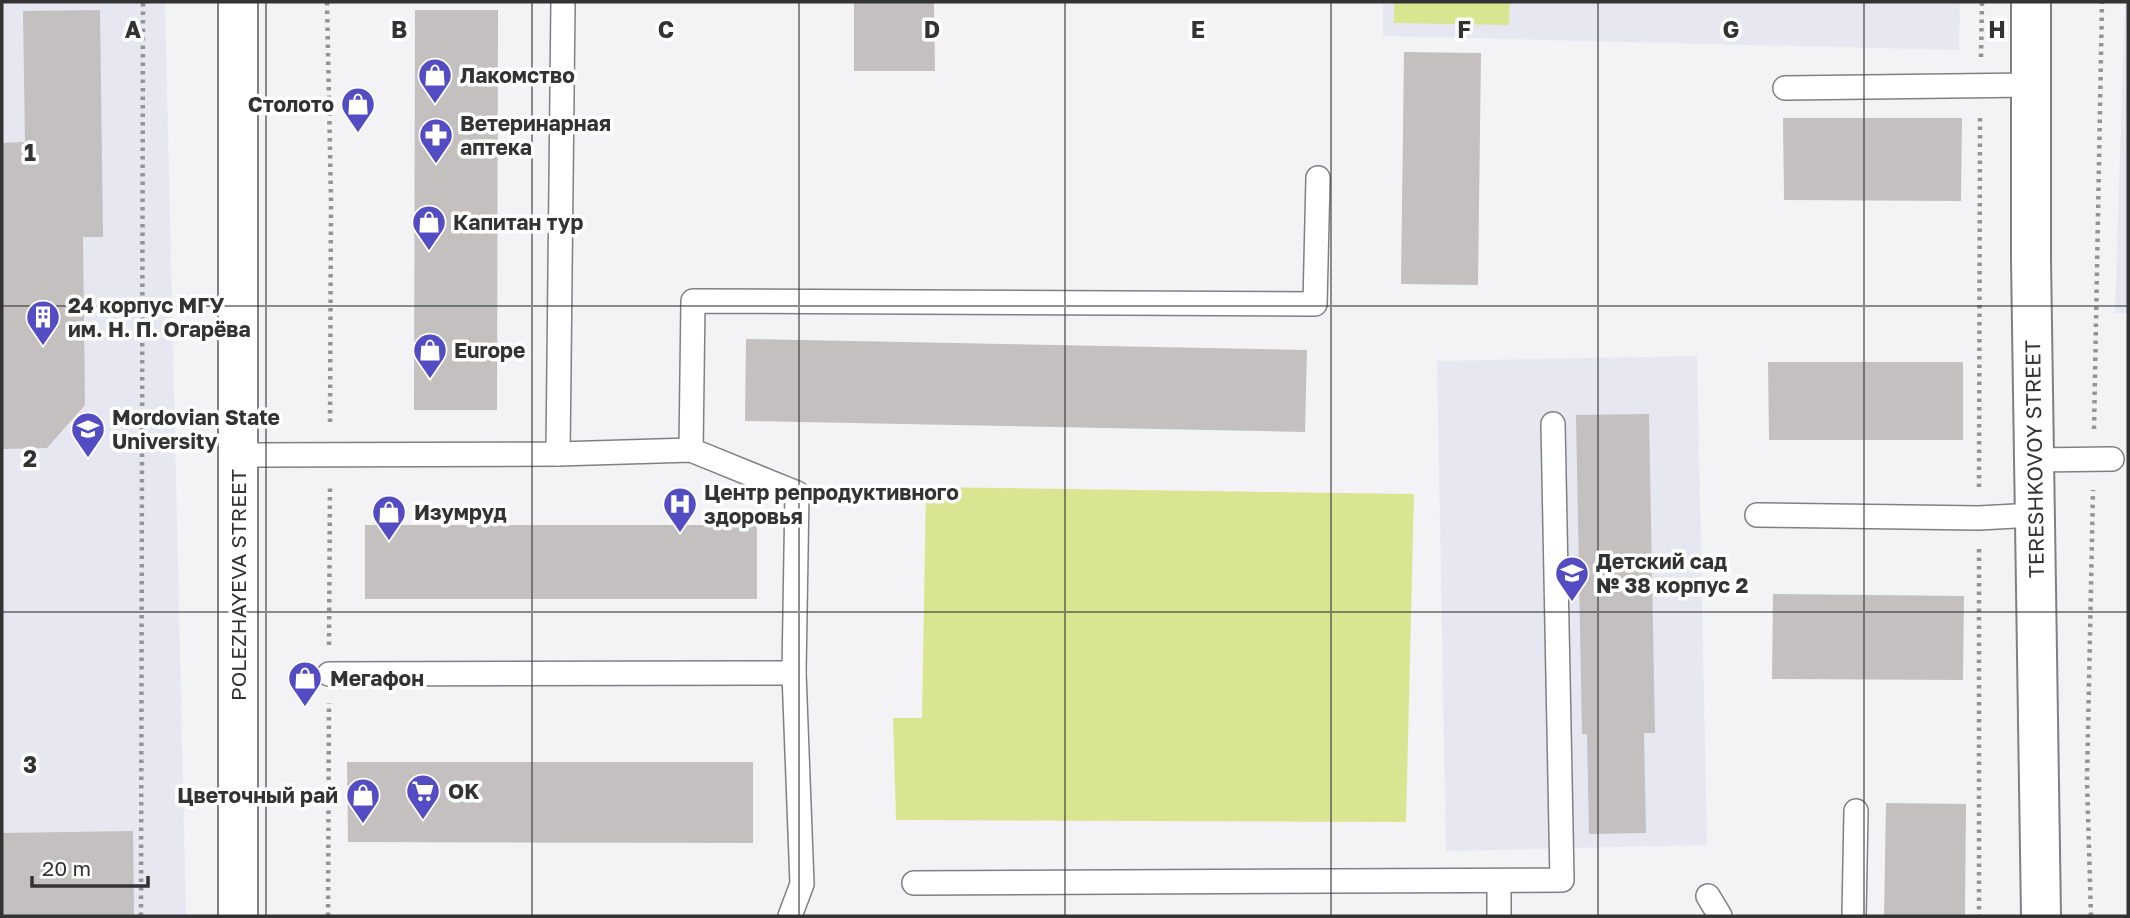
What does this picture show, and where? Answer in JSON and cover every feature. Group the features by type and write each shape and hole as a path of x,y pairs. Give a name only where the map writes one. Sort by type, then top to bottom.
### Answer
{"street":[{"name":"POLEZHAYEVA STREET","path":"238,2 238,916"},
{"name":"TERESHKOVOY STREET","path":"2031,2 2034,460 2042,916"}],"lane":[{"path":"558,454 564,2"},
{"path":"1785,88 2031,85"},
{"path":"691,450 693,301 1315,304 1318,178"},
{"path":"914,883 1562,880 1553,424"},
{"path":"238,455 558,454 691,450 797,494 794,673 802,884 790,916"},
{"path":"2034,460 2112,459"},
{"path":"1757,515 1979,518 2035,515"},
{"path":"329,674 794,673"},
{"path":"1854,916 1856,811"},
{"path":"1499,881 1499,916"},
{"path":"1708,896 1720,916"}],"path":[{"path":"141,916 143,2"},
{"path":"327,2 331,199 328,916"},
{"path":"1979,916 1982,2"}],"shaded area":[{"name":"Mordovian State University","path":"2,2 165,2 186,916 2,916"},
{"path":"1383,2 1960,2 1959,50 1383,36"},
{"path":"2125,2 2128,2 2128,313 2115,313"},
{"name":"Детский сад № 38 корпус 2","path":"1697,356 1707,845 1446,851 1437,361"}],"green space":[{"path":"1394,2 1510,2 1509,25 1394,23"},
{"path":"926,487 1414,494 1406,822 896,820 893,718 922,718"}],"building":[{"path":"854,2 934,2 935,71 854,71"},
{"path":"100,10 103,237 83,237 85,405 47,448 2,449 2,143 25,142 23,11"},
{"path":"415,10 498,10 497,410 414,410"},
{"path":"1404,52 1481,53 1478,285 1401,284"},
{"path":"1783,118 1962,118 1961,201 1784,200"},
{"path":"746,339 1307,350 1305,432 745,421"},
{"path":"1768,362 1963,362 1963,440 1769,440"},
{"path":"1649,414 1655,733 1644,733 1646,833 1589,834 1587,734 1582,734 1576,415"},
{"path":"365,525 757,525 757,599 365,599"},
{"path":"1773,594 1964,596 1963,680 1772,679"},
{"path":"347,762 753,762 753,843 348,842"},
{"path":"1886,803 1966,804 1965,916 1884,916"},
{"path":"133,831 134,916 2,916 2,833"}],"place":[{"name":"Лакомство","path":"435,105"},
{"name":"Столото","path":"358,134"},
{"name":"Ветеринарная аптека","path":"436,165"},
{"name":"Капитан тур","path":"429,252"},
{"name":"24 корпус МГУ им. Н. П. Огарёва","path":"43,347"},
{"name":"Europe","path":"430,380"},
{"name":"Mordovian State University","path":"88,459"},
{"name":"Центр репродуктивного здоровья","path":"680,534"},
{"name":"Изумруд","path":"389,542"},
{"name":"Детский сад № 38 корпус 2","path":"1572,603"},
{"name":"Мегафон","path":"305,708"},
{"name":"OK","path":"423,821"},
{"name":"Цветочный рай","path":"363,825"}]}
